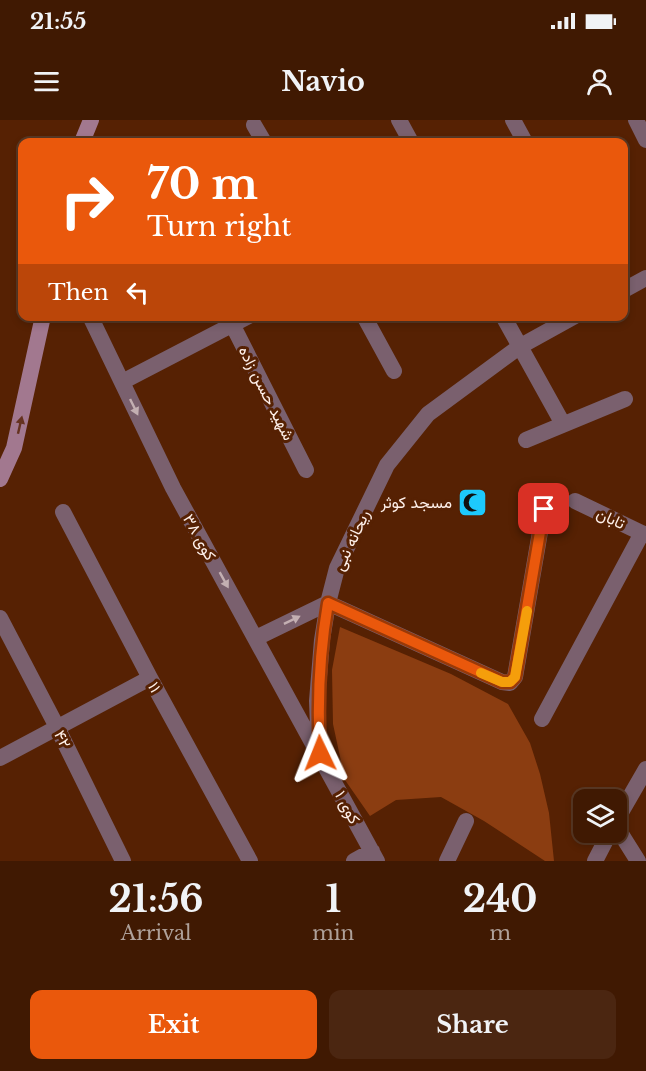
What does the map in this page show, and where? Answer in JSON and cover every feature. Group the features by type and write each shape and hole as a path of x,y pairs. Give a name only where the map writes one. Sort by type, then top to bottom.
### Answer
{"main road":[{"path":"84,138 91,120"},
{"path":"2,474 14,448 41,321"}],"street":[{"path":"399,120 409,138"},
{"path":"513,120 523,138"},
{"path":"636,120 646,140"},
{"path":"254,125 262,138"},
{"path":"628,288 646,278"},
{"name":"کوی ۳۸","path":"92,321 173,488 293,710 320,753"},
{"path":"122,382 230,321"},
{"name":"شهید حسن زاده","path":"230,321 306,470"},
{"path":"367,321 394,371"},
{"path":"506,321 563,424"},
{"name":"ریحانه نبی","path":"320,753 317,701 322,640 328,603 337,568 387,465 429,414 519,347 566,321"},
{"path":"526,440 625,399"},
{"name":"تابان","path":"575,501 644,534"},
{"path":"256,638 328,603 502,682 510,682 515,677 544,509"},
{"name":"۱۱","path":"63,512 250,861"},
{"path":"542,718 644,534"},
{"name":"۴۲","path":"0,618 123,861"},
{"path":"0,758 150,678"},
{"name":"کوی ۱","path":"320,753 375,856"},
{"path":"627,804 646,769"},
{"path":"447,861 466,821"},
{"path":"627,842 638,861"},
{"path":"595,861 604,843"},
{"path":"354,861 375,856"}],"shaded area":[{"path":"340,627 451,674 508,704 530,743 540,774 549,813 554,861 545,861 484,821 441,797 396,800 370,816 345,780 333,724 332,670"}],"slow traffic":[{"path":"481,673 502,682 510,682 515,677 527,611"}],"place":[{"name":"مسجد کوثر","path":"473,502"}],"route":[{"path":"320,753 317,701 322,640 328,603 502,682 510,682 515,677 544,509"}]}
